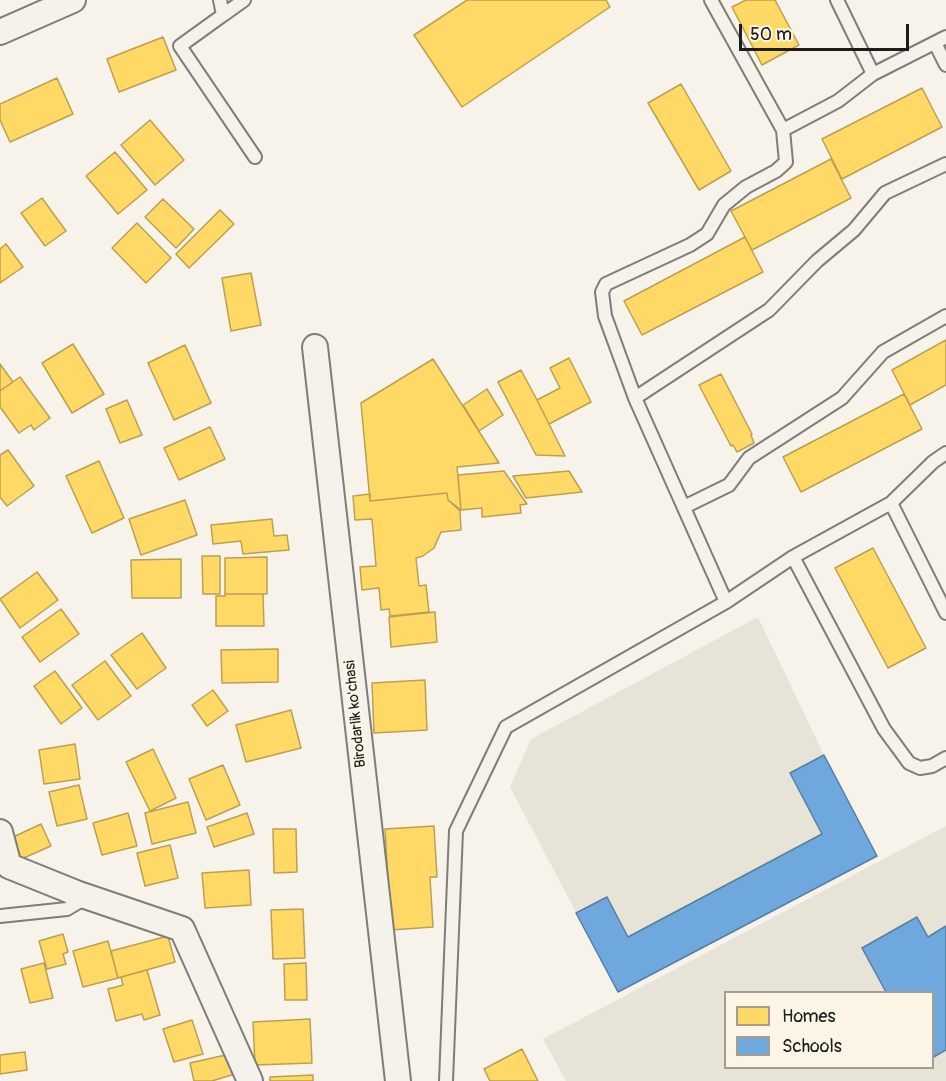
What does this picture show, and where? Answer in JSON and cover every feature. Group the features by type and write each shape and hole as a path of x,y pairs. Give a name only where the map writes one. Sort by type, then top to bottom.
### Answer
{"street":[{"path":"0,32 73,0"},
{"name":"Birodarlik ko'chasi","path":"315,347 398,1081"},
{"path":"0,832 9,866 88,897 182,929 249,1081"}],"lane":[{"path":"220,0 223,15"},
{"path":"244,0 180,46 255,157"},
{"path":"711,0 783,130 786,162 776,171 746,187 724,205 707,234 690,245 606,284 602,292 605,316 635,398 726,602"},
{"path":"837,0 873,74"},
{"path":"783,130 838,101 873,74 940,40 946,65"},
{"path":"635,398 769,310 817,261 854,230 885,193 946,164"},
{"path":"684,507 729,485 749,458 842,398 883,352 946,316"},
{"path":"446,1081 456,831 506,727 726,602 793,557 891,503 933,462 946,453"},
{"path":"891,503 946,613"},
{"path":"793,557 884,729 909,764 920,768 932,766 946,758"},
{"path":"0,916 67,909 88,897"}],"shaded area":[{"path":"758,617 824,755 877,856 618,992 510,787 531,739"},
{"path":"946,826 946,1081 566,1081 543,1039"}],"building: Homes":[{"path":"467,0 606,0 610,7 462,107 414,35"},
{"path":"746,0 775,0 799,45 762,65 732,7"},
{"path":"163,37 176,70 119,92 107,59"},
{"path":"57,78 73,114 10,142 0,120 0,104"},
{"path":"681,84 731,171 699,190 648,103"},
{"path":"922,88 942,127 842,179 822,139"},
{"path":"150,120 184,160 155,185 121,145"},
{"path":"115,152 147,190 118,214 86,176"},
{"path":"831,159 851,198 752,250 731,211"},
{"path":"42,198 66,231 45,246 21,213"},
{"path":"163,199 194,229 176,248 145,217"},
{"path":"220,210 234,224 189,268 176,254"},
{"path":"137,223 171,258 146,283 112,248"},
{"path":"745,237 763,272 642,335 624,301"},
{"path":"6,244 23,267 0,283 0,249"},
{"path":"251,273 261,325 231,331 222,278"},
{"path":"946,340 946,385 910,405 892,370"},
{"path":"73,344 104,394 72,413 42,363"},
{"path":"185,345 211,403 174,420 148,363"},
{"path":"569,358 591,402 549,424 537,400 560,388 550,368"},
{"path":"433,359 499,463 457,467 461,510 448,500 447,493 370,501 361,403"},
{"path":"0,364 13,382 0,391"},
{"path":"521,370 565,456 536,455 498,382"},
{"path":"721,374 752,434 754,443 737,452 733,445 731,446 699,385"},
{"path":"20,377 50,418 34,430 31,425 19,433 0,407 0,391"},
{"path":"487,389 503,415 479,431 463,405"},
{"path":"904,394 922,429 801,492 783,457"},
{"path":"127,400 142,435 120,443 106,409"},
{"path":"210,427 225,459 179,480 164,448"},
{"path":"8,450 34,486 7,506 0,497 0,455"},
{"path":"99,461 124,518 92,533 66,476"},
{"path":"504,471 527,504 520,505 521,513 482,517 482,508 461,510 458,475"},
{"path":"569,471 582,492 526,498 513,476"},
{"path":"447,493 448,500 460,511 461,530 441,532 434,548 416,558 419,586 426,585 429,612 390,616 389,609 381,610 379,588 362,590 360,567 376,566 372,519 355,520 353,496 370,494 370,501"},
{"path":"185,500 197,535 141,555 129,519"},
{"path":"272,519 274,536 287,535 289,550 243,554 241,541 213,544 211,525"},
{"path":"873,548 926,648 888,668 835,568"},
{"path":"202,556 220,556 220,594 203,594"},
{"path":"267,557 267,594 225,594 225,558"},
{"path":"181,559 181,598 132,598 131,560"},
{"path":"37,572 58,600 20,628 0,599"},
{"path":"225,594 263,594 264,626 216,626 216,596 225,596"},
{"path":"61,609 79,634 40,662 22,637"},
{"path":"435,612 437,642 391,647 389,617"},
{"path":"142,633 166,668 137,689 111,655"},
{"path":"278,649 278,682 222,683 221,650"},
{"path":"105,661 131,696 98,720 72,685"},
{"path":"55,671 82,708 61,724 34,686"},
{"path":"425,680 427,730 374,733 372,683"},
{"path":"213,690 228,711 207,726 192,705"},
{"path":"291,710 301,748 246,762 236,725"},
{"path":"75,744 80,779 44,784 39,750"},
{"path":"153,749 176,798 150,811 126,762"},
{"path":"223,765 240,805 206,820 189,779"},
{"path":"79,785 87,819 57,826 49,792"},
{"path":"188,802 196,833 152,844 145,813"},
{"path":"128,813 137,846 102,855 93,823"},
{"path":"247,813 254,834 214,847 207,827"},
{"path":"41,824 51,846 19,860 9,839"},
{"path":"434,826 437,877 430,877 433,927 391,930 385,829"},
{"path":"273,829 296,829 297,872 274,873"},
{"path":"170,845 178,878 145,886 137,853"},
{"path":"249,870 251,905 205,908 202,873"},
{"path":"303,909 305,958 273,959 271,910"},
{"path":"63,934 68,952 63,954 66,964 47,969 39,941"},
{"path":"168,936 175,962 118,978 111,951"},
{"path":"108,941 118,978 83,987 73,951"},
{"path":"44,963 53,998 30,1003 21,969"},
{"path":"306,963 307,1000 285,1000 284,964"},
{"path":"147,970 160,1015 144,1020 142,1014 116,1021 108,989 123,985 121,977"},
{"path":"310,1019 312,1063 255,1065 253,1022"},
{"path":"192,1020 203,1054 174,1062 163,1029"},
{"path":"522,1049 538,1081 490,1081 484,1069"},
{"path":"25,1052 27,1070 0,1074 0,1055"},
{"path":"230,1054 235,1074 212,1081 194,1081 190,1063"},
{"path":"313,1075 313,1081 270,1081 270,1077"}],"building: Schools":[{"path":"824,755 877,856 618,992 576,913 607,897 628,937 822,834 790,773"},
{"path":"917,917 928,937 946,926 946,1050 934,1057 934,991 885,991 862,948"}]}
